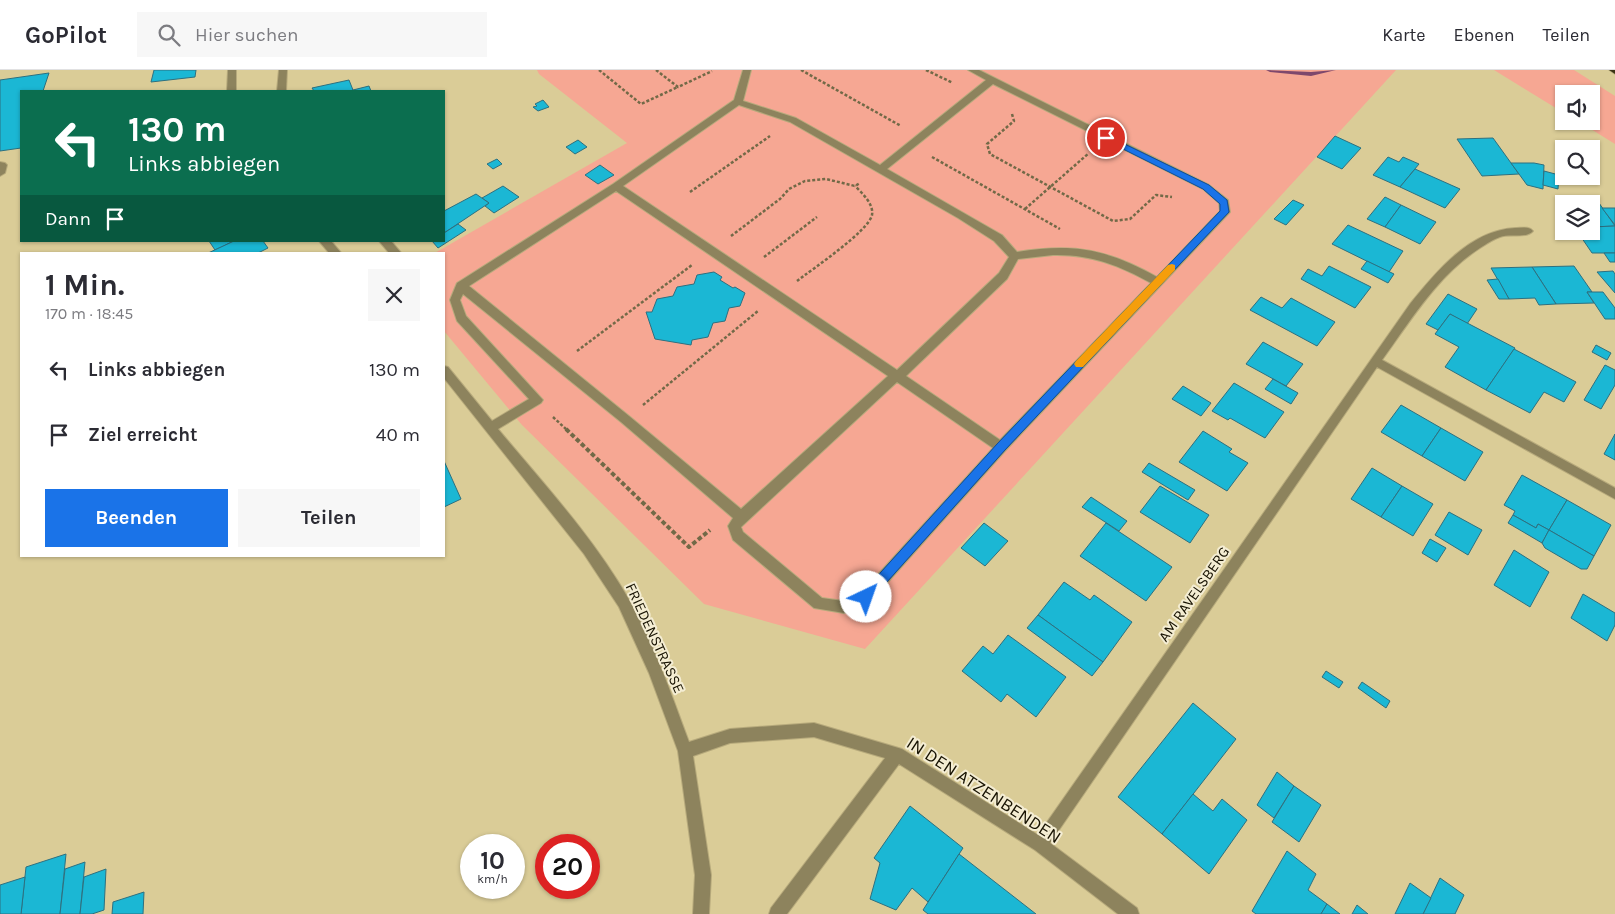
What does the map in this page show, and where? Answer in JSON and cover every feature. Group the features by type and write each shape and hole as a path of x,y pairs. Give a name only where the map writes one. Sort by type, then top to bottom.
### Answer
{"street":[{"path":"232,70 232,90"},
{"path":"282,90 283,70"},
{"path":"489,428 537,400 461,318 454,300 461,286 616,186 738,102 743,92 741,80 746,70"},
{"path":"972,70 1206,187 1224,202 1225,212 1001,447 866,597 844,607 819,604 738,536 738,522 896,376 904,371 1003,276 1015,256"},
{"path":"881,169 992,80"},
{"path":"738,102 793,120 998,238 1015,256"},
{"path":"616,186 1001,447"},
{"name":"AM RAVELSBERG","path":"1040,845 1375,361 1431,284 1468,251 1498,234 1528,231"},
{"path":"325,242 335,252"},
{"path":"385,242 395,252"},
{"path":"1015,256 1059,250 1112,258 1158,282"},
{"path":"461,286 617,413 738,522"},
{"path":"1375,361 1615,494"},
{"name":"FRIEDENSTRASSE","path":"445,371 589,550 624,603 656,672 685,751 703,874 701,914"},
{"name":"IN DEN ATZENBENDEN","path":"685,751 730,736 814,730 897,754 1040,845 1130,914"},
{"path":"777,914 897,754"}],"path":[{"path":"599,70 642,104 712,71"},
{"path":"656,70 678,87"},
{"path":"801,70 921,137"},
{"path":"926,70 960,87 976,92 1012,111 1014,121 986,144 990,154 1113,221 1130,219 1156,195 1169,195 1177,199"},
{"path":"690,192 793,120"},
{"path":"1025,208 1052,188 1106,138"},
{"path":"911,145 1078,239 1078,252"},
{"path":"744,273 817,216"},
{"path":"537,400 689,547 717,524 738,522"}],"shaded area":[{"path":"537,70 1396,70 865,649 704,604 522,425 445,332 445,252 436,252 627,143 539,74"},
{"path":"1494,70 1574,70 1598,85 1555,85 1555,107"},
{"path":"1600,86 1615,96 1615,144 1592,130 1600,130"}],"building":[{"path":"154,70 196,70 195,77 151,82"},
{"path":"49,73 43,90 20,90 20,148 0,151 0,80"},
{"path":"349,80 353,90 313,90 312,88"},
{"path":"369,86 371,90 353,90"},
{"path":"543,100 549,107 538,111 533,107 537,106 535,104"},
{"path":"1335,136 1361,148 1342,169 1317,157"},
{"path":"1493,138 1519,174 1482,176 1457,139"},
{"path":"578,140 587,147 575,154 566,147"},
{"path":"1388,157 1399,162 1403,157 1419,164 1400,187 1373,175"},
{"path":"497,159 502,164 493,169 487,164"},
{"path":"1511,163 1544,165 1543,189 1527,185"},
{"path":"600,165 614,175 598,184 585,175"},
{"path":"1415,169 1460,189 1445,208 1400,187"},
{"path":"1544,171 1555,174 1555,185 1558,185 1558,189 1543,185"},
{"path":"503,186 519,197 494,213 485,206 489,203 482,198"},
{"path":"476,194 489,203 445,232 445,210"},
{"path":"1385,197 1401,205 1385,227 1367,219"},
{"path":"1293,200 1304,205 1286,225 1274,219"},
{"path":"1600,204 1615,226 1600,227"},
{"path":"1401,205 1436,222 1420,244 1385,227"},
{"path":"1602,208 1615,208 1615,225"},
{"path":"458,224 466,230 438,248 433,242 445,242 445,232"},
{"path":"1348,225 1403,251 1389,272 1332,244"},
{"path":"1615,226 1615,253 1592,253 1583,240 1600,240 1600,227"},
{"path":"210,242 232,242 215,250"},
{"path":"232,242 264,242 268,248 260,252 210,252"},
{"path":"1604,253 1615,253 1615,262 1610,262"},
{"path":"1367,261 1394,274 1388,283 1361,269"},
{"path":"1329,266 1371,287 1355,308 1301,279 1308,269 1322,276"},
{"path":"1574,266 1592,292 1587,292 1594,303 1556,304 1532,267"},
{"path":"1532,267 1556,304 1539,305 1535,298 1509,299 1491,268"},
{"path":"1613,271 1615,274 1615,293 1597,272"},
{"path":"714,272 722,277 720,280 745,293 740,306 729,308 725,321 713,323 708,337 692,340 691,345 655,339 646,312 652,312 657,299 673,296 677,287 694,284 697,275"},
{"path":"1498,279 1509,299 1499,299 1487,280"},
{"path":"1587,292 1603,292 1615,308 1615,319 1605,319"},
{"path":"1448,294 1477,309 1467,324 1450,314 1438,330 1426,324"},
{"path":"1261,297 1282,308 1291,298 1335,322 1317,346 1250,310"},
{"path":"1450,314 1515,348 1486,390 1445,367 1459,347 1435,334"},
{"path":"1263,342 1303,364 1286,386 1246,364"},
{"path":"1596,345 1611,353 1607,360 1592,352"},
{"path":"1514,349 1576,382 1564,402 1544,392 1530,413 1486,390"},
{"path":"1605,365 1615,370 1615,385 1601,409 1584,400"},
{"path":"1273,379 1298,393 1291,404 1265,389"},
{"path":"1234,383 1284,412 1265,438 1230,418 1228,420 1212,411"},
{"path":"1183,386 1211,403 1201,416 1172,399"},
{"path":"1401,405 1441,428 1422,456 1381,432"},
{"path":"1441,428 1483,452 1465,481 1422,456"},
{"path":"1203,431 1232,449 1229,452 1248,463 1227,491 1179,462"},
{"path":"1615,434 1615,460 1604,454"},
{"path":"445,463 461,499 445,507"},
{"path":"1149,463 1195,490 1188,500 1142,472"},
{"path":"1372,468 1402,486 1381,517 1351,499"},
{"path":"1522,475 1567,500 1549,530 1538,524 1536,528 1513,515 1515,511 1504,505"},
{"path":"1160,486 1209,515 1190,543 1140,512"},
{"path":"1402,486 1433,504 1413,536 1381,517"},
{"path":"1091,497 1127,521 1119,531 1082,507"},
{"path":"1567,500 1611,525 1594,556 1549,530"},
{"path":"1449,512 1482,530 1468,555 1435,535"},
{"path":"1513,515 1536,528 1538,524 1549,530 1542,543 1508,523"},
{"path":"984,523 1008,541 985,566 961,548"},
{"path":"1106,523 1172,567 1146,601 1080,556"},
{"path":"1549,530 1594,556 1587,569 1581,569 1545,548 1542,543"},
{"path":"1430,539 1446,548 1437,562 1422,553"},
{"path":"1514,550 1549,572 1530,607 1494,585"},
{"path":"1064,582 1090,600 1094,595 1132,622 1103,662 1038,615"},
{"path":"1583,594 1615,613 1615,625 1607,641 1571,618"},
{"path":"1038,615 1103,662 1092,676 1027,628"},
{"path":"1008,635 1066,677 1036,717 1007,694 1001,702 962,671 983,646 993,654"},
{"path":"1326,671 1343,682 1339,688 1322,677"},
{"path":"1362,682 1390,701 1386,708 1358,688"},
{"path":"1193,703 1236,739 1162,834 1118,797"},
{"path":"1277,772 1294,786 1274,818 1257,805"},
{"path":"1294,786 1321,805 1299,842 1272,822"},
{"path":"1193,794 1213,811 1222,799 1247,820 1209,874 1162,834"},
{"path":"910,806 963,848 928,902 912,888 896,910 870,899 880,863 874,858"},
{"path":"1287,851 1316,874 1308,890 1327,904 1321,914 1256,914 1252,911"},
{"path":"66,854 60,914 21,914 26,867"},
{"path":"959,854 1036,914 928,914 923,910"},
{"path":"85,862 80,914 60,914 65,869"},
{"path":"106,869 104,910 92,914 80,914 84,877"},
{"path":"25,877 21,914 0,914 0,885"},
{"path":"1440,878 1464,895 1455,914 1423,914"},
{"path":"1410,883 1431,898 1423,914 1395,914"},
{"path":"144,892 143,914 112,914 113,902"},
{"path":"1327,904 1340,914 1321,914"},
{"path":"1357,905 1368,914 1352,914"}],"waterway":[{"path":"1270,70 1311,74 1332,70"}],"slow traffic":[{"path":"1079,364 1172,267"}],"route":[{"path":"866,597 1001,447 1225,212 1224,202 1206,187 1106,138"}]}
